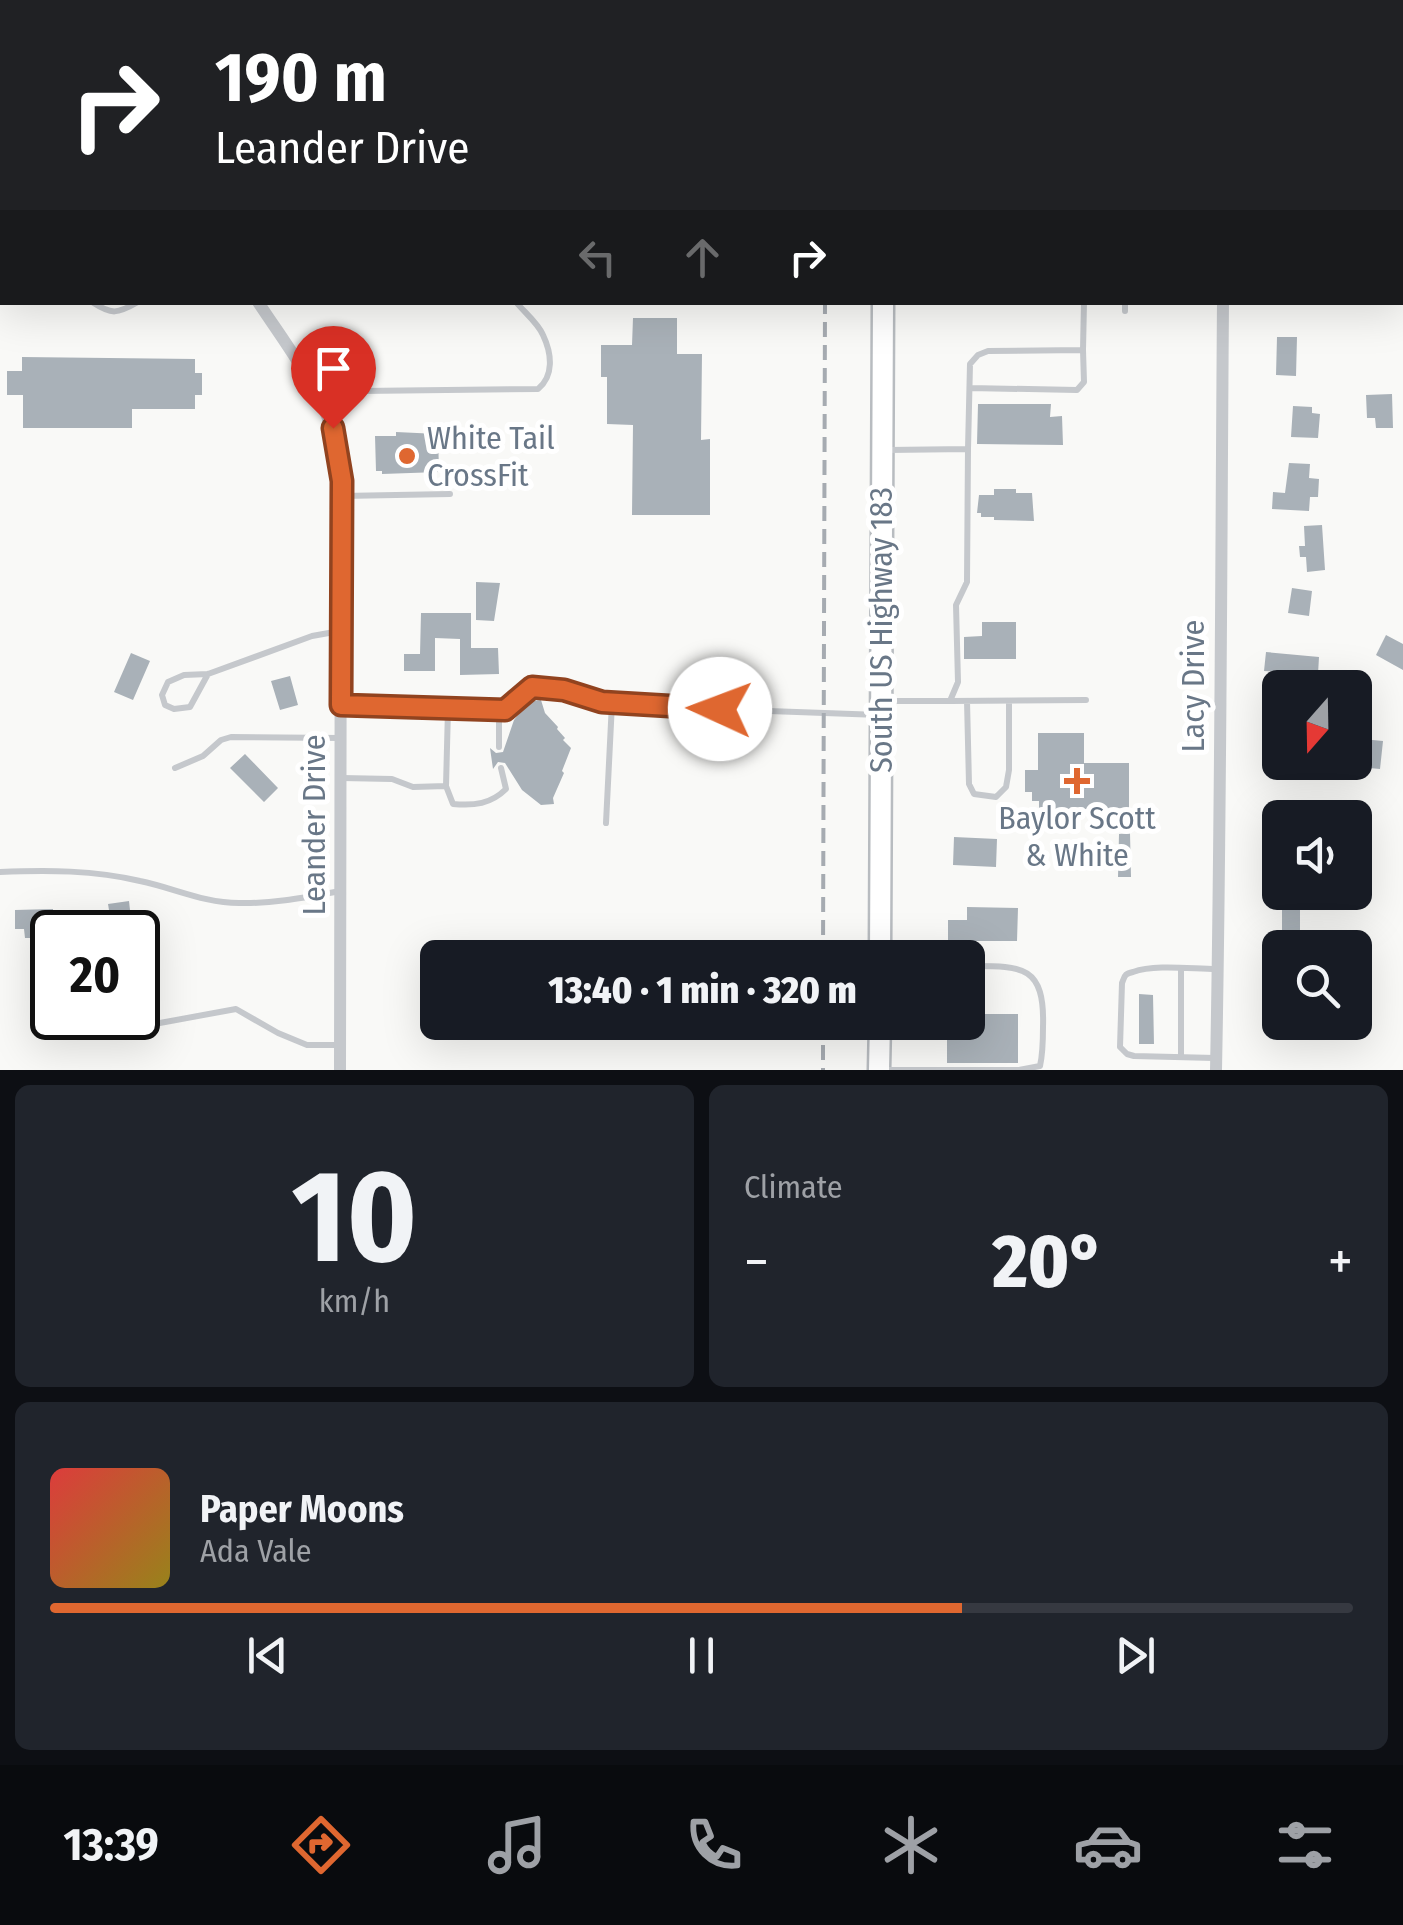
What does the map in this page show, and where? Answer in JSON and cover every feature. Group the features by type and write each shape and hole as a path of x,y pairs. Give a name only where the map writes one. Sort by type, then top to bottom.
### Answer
{"main road":[{"name":"South US Highway 183","path":"880,940 882,305"},
{"path":"879,1070 880,1040"}],"street":[{"name":"Leander Drive","path":"260,305 320,396 338,446 342,496 340,1070"},
{"name":"Lacy Drive","path":"1216,1064 1223,305"}],"lane":[{"path":"97,305 106,311 120,312 133,305"},
{"path":"320,396 361,391 538,390 548,382 551,364 543,334 519,305"},
{"path":"970,388 1077,390 1084,382 1084,305"},
{"path":"950,702 958,682 956,605 967,582 970,364 988,351 1084,350"},
{"path":"881,450 968,449"},
{"path":"342,496 450,494"},
{"path":"208,674 190,707 174,709 165,705 162,696 168,682 208,674 312,636 341,630"},
{"path":"341,705 505,710 532,687 564,690 612,703 652,706 881,708 967,701 1086,700"},
{"path":"967,701 969,784 974,794 996,796 1006,787 1009,770 1009,701"},
{"path":"606,823 612,703"},
{"path":"448,708 446,786 453,804 476,806 502,794 506,789 502,768"},
{"path":"498,710 498,747"},
{"path":"175,768 203,756 221,740 231,737 341,738"},
{"path":"341,778 392,780 413,787 446,786"},
{"path":"0,872 57,870 141,881 206,900 240,904 341,890"},
{"path":"879,1070 1019,1070 1040,1066 1044,1004 1041,988 1028,975 1012,968 985,967"},
{"path":"1181,969 1181,1058"},
{"path":"1216,1064 1134,1056 1120,1047 1125,976 1132,972 1218,969"},
{"path":"160,1023 236,1009 307,1045 340,1045"}],"building":[{"path":"633,318 677,318 677,354 702,354 701,440 710,439 710,515 632,515 633,425 607,424 607,377 601,377 601,345 632,345"},
{"path":"1277,337 1297,337 1296,376 1276,375"},
{"path":"22,357 195,359 195,373 202,373 202,395 195,395 195,409 132,409 132,428 23,428 23,395 7,395 7,371 22,371"},
{"path":"1392,394 1393,428 1376,428 1375,418 1367,418 1366,395"},
{"path":"978,404 1051,404 1050,417 1062,416 1063,445 977,444"},
{"path":"1293,406 1312,407 1312,413 1320,414 1318,438 1291,437"},
{"name":"White Tail CrossFit","path":"396,432 438,434 439,472 376,471 375,436 396,436"},
{"path":"1289,463 1310,464 1309,478 1319,479 1318,497 1310,497 1309,511 1272,509 1273,492 1285,493"},
{"path":"994,489 1032,493 1034,521 981,517 977,513 979,495 994,495"},
{"path":"1322,525 1325,570 1307,572 1306,557 1300,557 1299,546 1305,546 1304,526"},
{"path":"476,582 500,583 494,621 476,620"},
{"path":"1292,588 1312,591 1309,616 1288,613"},
{"path":"421,613 471,613 471,648 498,648 499,674 460,675 460,639 435,638 435,671 404,671 404,654 420,654"},
{"path":"982,622 1016,622 1016,659 964,659 964,637 982,636"},
{"path":"1386,635 1403,644 1403,670 1376,655"},
{"path":"1266,652 1319,657 1318,670 1264,670"},
{"path":"131,653 150,661 133,700 114,692"},
{"path":"290,676 298,705 280,710 271,681"},
{"path":"541,700 545,713 571,748 554,804 541,805 522,790 505,763 498,762 493,769 490,748 496,753 503,752 514,720 529,701"},
{"name":"Baylor Scott & White","path":"1038,733 1084,733 1084,763 1129,763 1129,808 1039,810 1039,801 1032,801 1032,792 1025,792 1025,770 1038,770"},
{"path":"1372,740 1383,741 1380,769 1372,768"},
{"path":"245,754 278,788 264,802 230,768"},
{"path":"1130,833 1131,877 1118,877 1119,834"},
{"path":"954,837 997,839 996,867 953,865"},
{"path":"129,901 130,910 109,910 108,904"},
{"path":"967,907 1018,908 1017,941 948,940 948,920 967,920"},
{"path":"53,909 30,910 30,938 25,938 24,929 15,929 15,910"},
{"path":"1282,910 1300,910 1300,930 1282,930"},
{"path":"1139,994 1153,995 1154,1044 1139,1044"},
{"path":"985,1014 1018,1014 1018,1063 947,1063 947,1040 985,1040"}],"railway":[{"path":"823,940 825,305"},
{"path":"823,1040 823,1070"}],"place":[{"name":"White Tail CrossFit","path":"407,456"},
{"name":"Baylor Scott & White","path":"1077,781"}],"route":[{"path":"333,428 342,481 341,705 505,710 532,687 564,690 602,702 720,709"}]}
